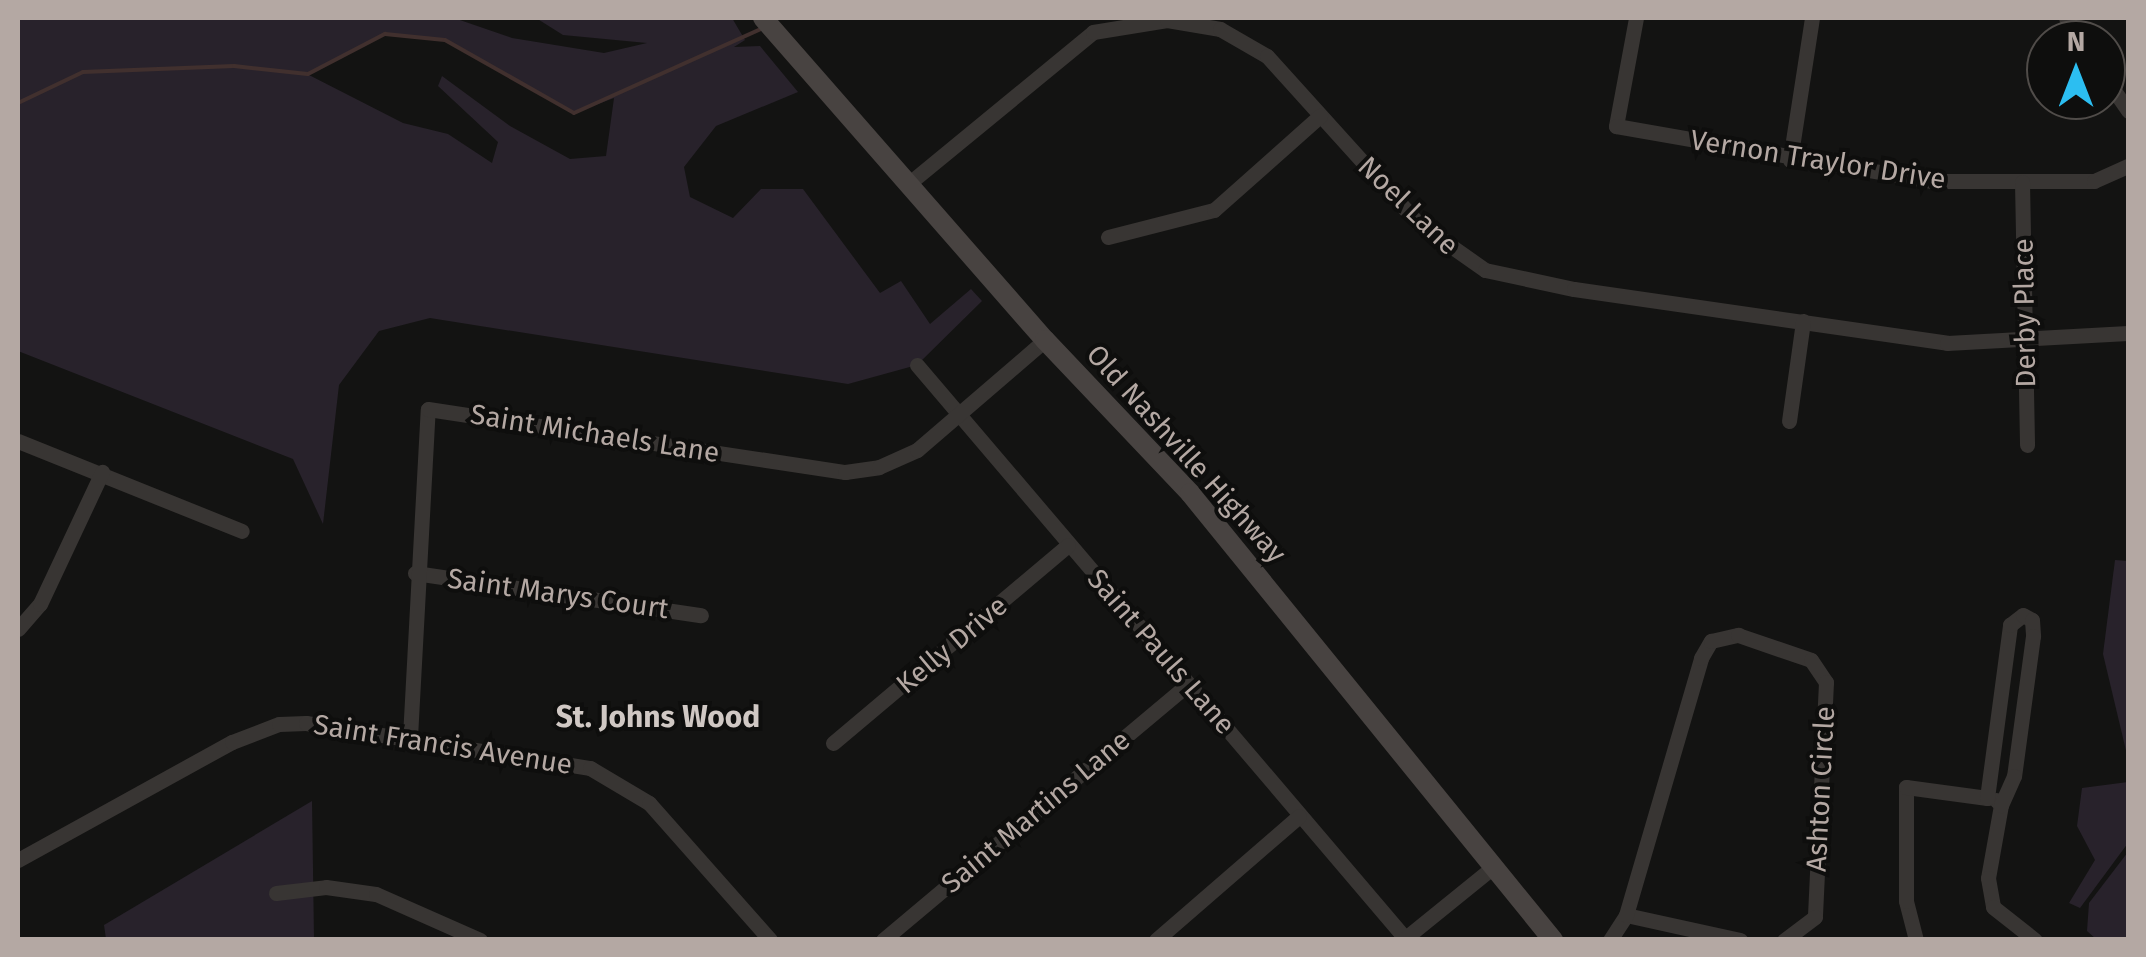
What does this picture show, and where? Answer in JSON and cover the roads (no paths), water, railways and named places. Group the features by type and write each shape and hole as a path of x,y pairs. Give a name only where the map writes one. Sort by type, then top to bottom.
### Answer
{"main road":[{"name":"Old Nashville Highway","path":"769,25 1045,340 1202,506 1553,940"}],"street":[{"name":"Vernon Traylor Drive","path":"1636,18 1616,126 1790,160 1932,181 2094,181 2128,166"},
{"path":"1790,160 1812,18"},
{"name":"Noel Lane","path":"907,185 1060,54 1093,32 1129,23 1168,20 1220,29 1267,56 1418,223 1484,270 1948,343 2128,332"},
{"path":"1108,237 1214,210 1320,116"},
{"name":"Derby Place","path":"2022,182 2027,445"},
{"path":"1788,421 1802,322"},
{"name":"Saint Michaels Lane","path":"410,737 415,573 428,409 845,472 918,450 1045,340"},
{"name":"Saint Pauls Lane","path":"916,365 1404,939"},
{"path":"18,441 242,531"},
{"path":"18,629 40,604 102,472"},
{"name":"Kelly Drive","path":"834,744 1068,545"},
{"name":"Saint Marys Court","path":"415,573 701,615"},
{"path":"1994,802 2014,776 2033,636 2032,620 2023,615 2010,625 1994,802 1988,878 1994,907 2035,940"},
{"name":"Ashton Circle","path":"1610,940 1626,915 1700,658 1711,641 1738,635 1811,660 1826,682 1815,917 1784,940"},
{"name":"Saint Martins Lane","path":"883,940 1188,684"},
{"name":"Saint Francis Avenue","path":"18,860 255,732 306,723 566,760 621,784 649,802 770,940"},
{"path":"1916,940 1906,901 1906,787 1994,802"},
{"path":"1156,940 1299,816"},
{"path":"1404,939 1492,868"},
{"path":"276,893 326,887 376,894 480,940"},
{"path":"1626,915 1740,940"}],"waterway":[{"path":"18,103 83,72 234,66 308,74 385,34 445,40 574,113 765,27"}],"district":[{"name":"St. Johns Wood","path":"658,717"}]}
